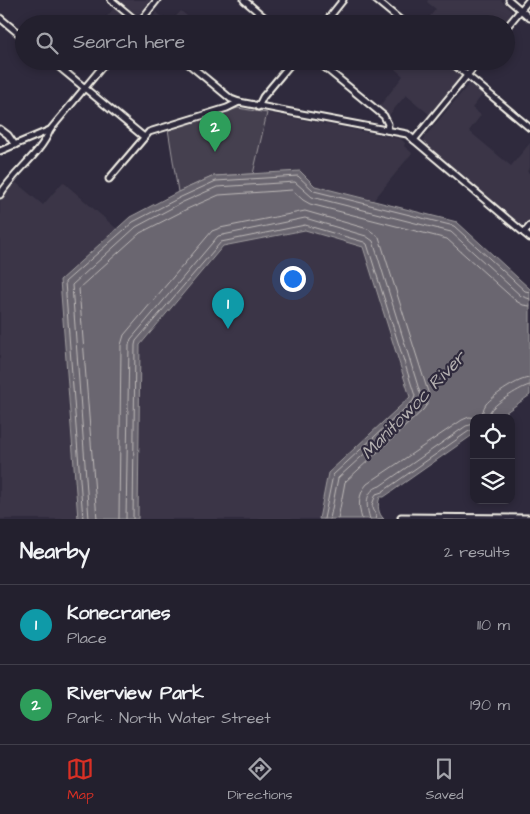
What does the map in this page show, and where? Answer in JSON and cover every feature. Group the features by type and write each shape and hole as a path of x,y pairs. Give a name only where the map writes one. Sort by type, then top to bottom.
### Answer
{"street":[{"path":"111,0 128,15"},
{"path":"146,15 157,0"},
{"path":"244,0 262,15"},
{"path":"331,15 343,0"},
{"path":"376,0 394,15"},
{"path":"509,0 530,18"},
{"path":"515,17 529,0"},
{"path":"0,18 15,30"},
{"path":"63,70 144,137"},
{"path":"0,195 16,172 45,143 50,130 100,70"},
{"path":"196,70 230,99 239,102 407,134 530,238"},
{"path":"258,107 263,97 286,70"},
{"path":"328,70 384,116 388,124 387,130"},
{"path":"460,70 530,128"},
{"path":"414,140 472,70"},
{"path":"109,179 149,132 227,108 239,102"},
{"path":"0,129 8,135 15,145"},
{"path":"0,151 50,130"},
{"path":"524,233 530,226"},
{"path":"401,517 530,518"}],"shaded area":[{"path":"118,0 150,0 138,15"},
{"path":"428,0 501,0 512,11 510,15 431,15 436,9 427,2"},
{"path":"114,8 122,15 108,15"},
{"path":"181,11 186,15 177,15"},
{"path":"396,70 467,70 430,115 406,95 389,115 379,107 403,76"},
{"path":"469,84 483,94 472,108 481,115 469,131 511,166 530,143 530,168 527,171 530,174 530,219 525,225 520,224 423,142 424,138"},
{"path":"238,108 267,113 253,174 214,176 178,192 168,129"},
{"path":"267,113 401,139 405,143 404,146 412,153 373,201 315,186 300,171 253,174"},
{"path":"14,181 43,205 63,182 117,229 60,280 78,519 0,519 0,201"},
{"path":"305,230 363,247 410,397 328,473 319,519 138,519 140,345 223,246"}],"water":[{"name":"Manitowoc River","path":"300,171 315,186 457,222 530,289 530,395 504,414 470,414 470,437 384,497 380,497 380,515 384,519 319,519 328,473 410,397 363,247 305,230 223,246 140,345 138,519 78,519 60,280 130,217 214,176"}],"place":[{"name":"Riverview Park","path":"215,152"},
{"name":"Konecranes","path":"228,329"}]}
